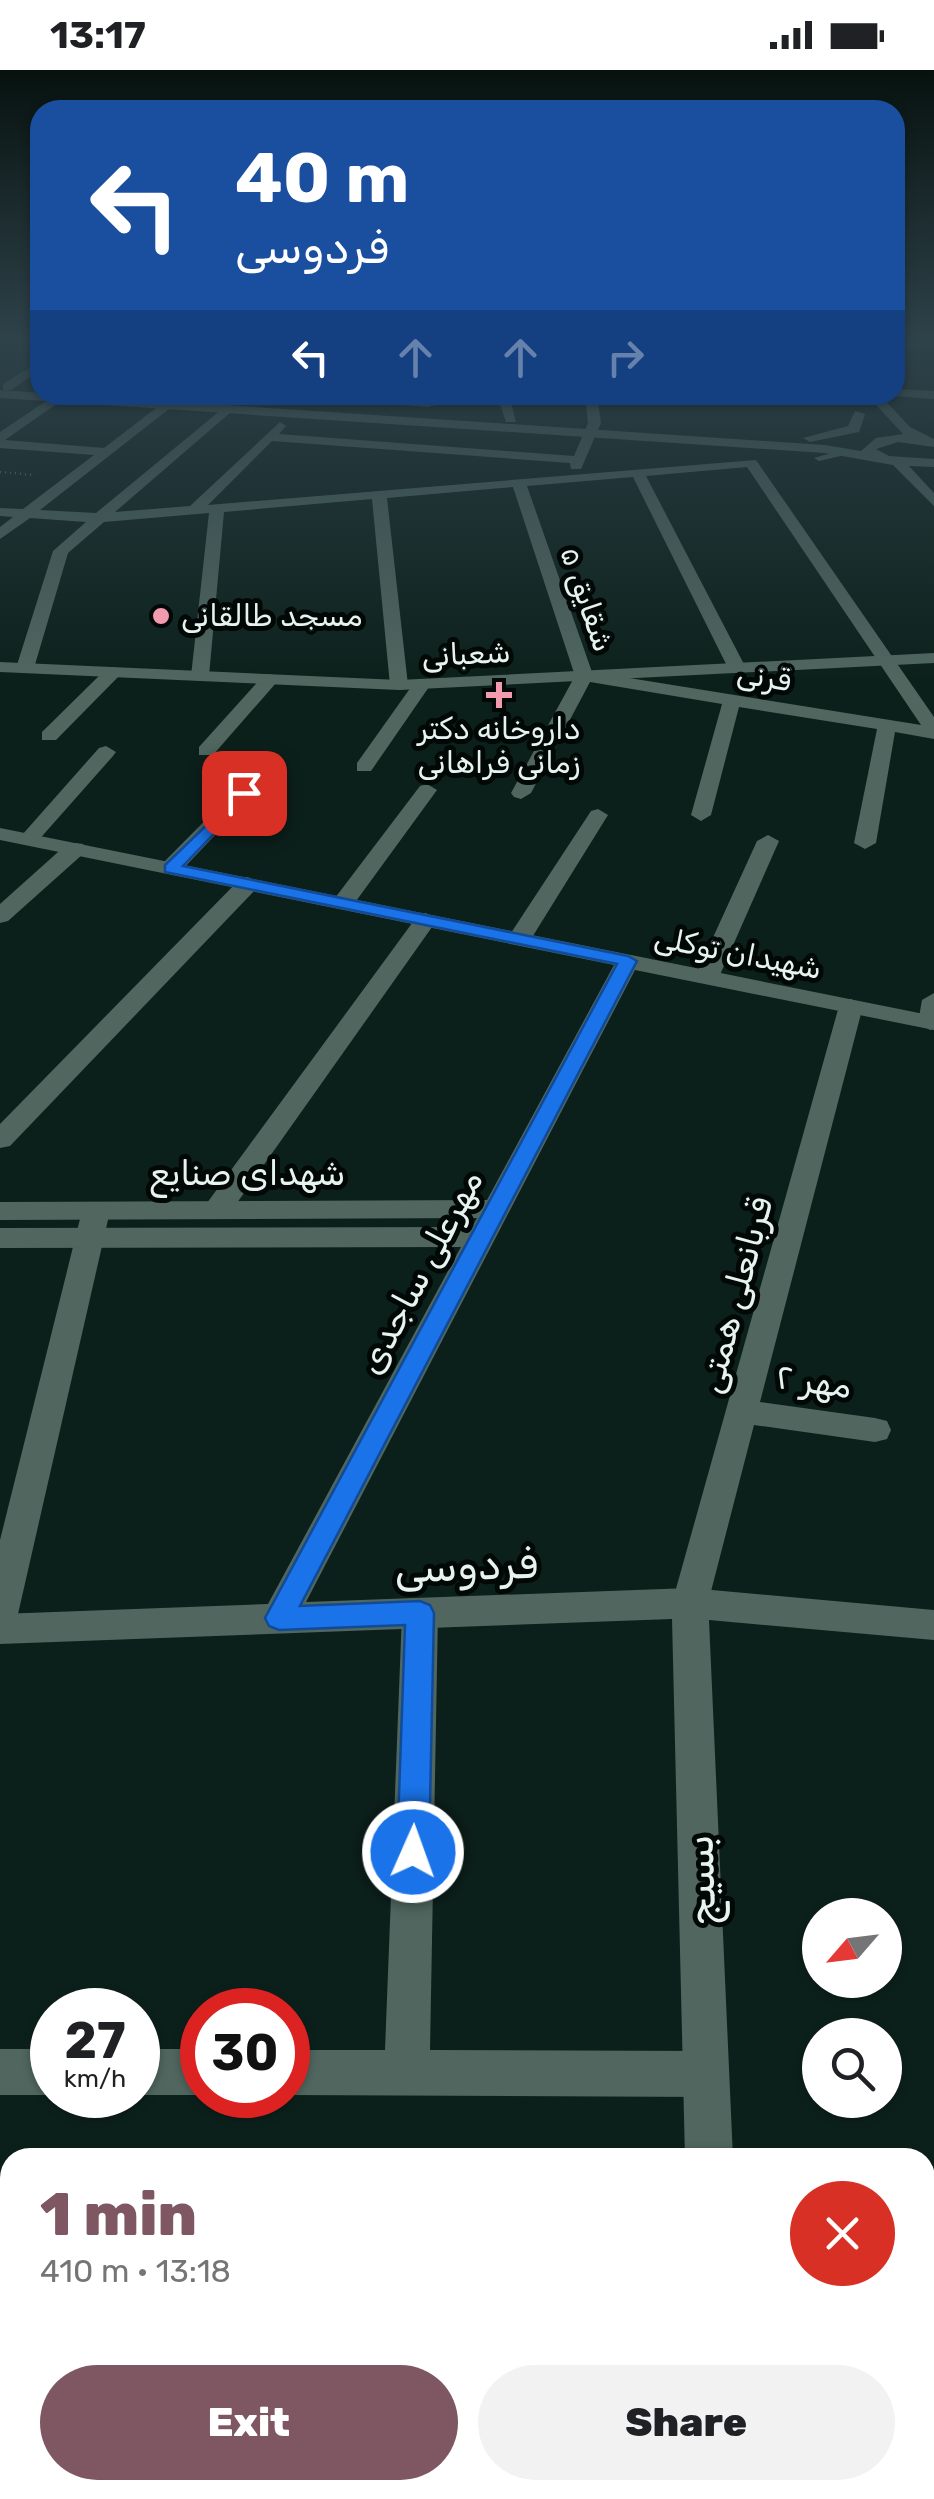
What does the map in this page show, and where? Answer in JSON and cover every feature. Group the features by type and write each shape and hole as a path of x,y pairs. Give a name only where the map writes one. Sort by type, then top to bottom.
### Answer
{"street":[{"path":"0,534 102,455"},
{"path":"25,668 61,551 173,455"},
{"path":"194,510 250,455"},
{"path":"370,459 373,455"},
{"path":"513,455 579,460"},
{"path":"570,478 581,455"},
{"path":"890,455 934,502"},
{"path":"898,462 934,462"},
{"path":"0,512 101,518 751,463 934,732"},
{"path":"638,473 737,668"},
{"name":"شقایق ۵","path":"519,483 584,676"},
{"path":"335,498 346,485"},
{"path":"378,494 399,685"},
{"path":"200,676 218,508"},
{"name":"شعبانی","path":"0,667 399,685 934,658"},
{"path":"48,736 113,672"},
{"path":"521,793 584,676"},
{"name":"قرنی","path":"584,676 934,732"},
{"path":"206,751 270,679"},
{"path":"364,767 422,684"},
{"path":"701,815 732,700"},
{"path":"865,843 887,726"},
{"path":"28,839 106,752"},
{"path":"171,868 268,768"},
{"path":"344,904 427,790"},
{"path":"519,939 598,815"},
{"name":"شهیدان توکلی","path":"0,834 851,1006 933,1015"},
{"path":"707,977 768,841"},
{"path":"0,916 75,849"},
{"path":"0,1140 248,884"},
{"path":"217,1210 426,920"},
{"name":"مهرعلی ساجدی","path":"279,1618 628,961"},
{"name":"قربانعلی همتی","path":"690,1603 851,1006"},
{"name":"شهدای صنایع","path":"0,1211 93,1224 387,1223 496,1209"},
{"name":"شهدای صنایع","path":"0,1238 217,1210 387,1223 482,1237"},
{"path":"0,1614 93,1224"},
{"name":"مهر ۲","path":"742,1411 875,1430"},
{"name":"فردوسی","path":"0,1629 690,1603 934,1625"},
{"name":"بسیج","path":"690,1603 709,2148"},
{"path":"407,2073 420,1613"},
{"path":"0,2072 30,2072"},
{"path":"310,2073 706,2074"}],"lane":[{"path":"819,458 830,455"}],"place":[{"name":"مسجد طالقانی","path":"161,616"},
{"name":"داروخانه دکتر زمانی فراهانی","path":"499,695"}],"route":[{"path":"244,793 171,868 628,961 279,1618 420,1613 413,1852"}]}
